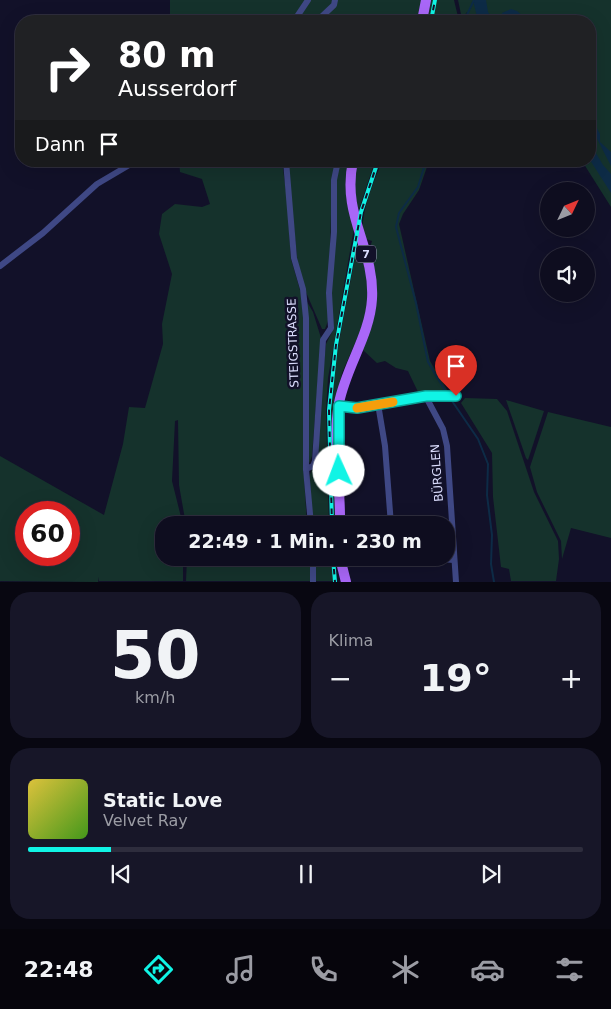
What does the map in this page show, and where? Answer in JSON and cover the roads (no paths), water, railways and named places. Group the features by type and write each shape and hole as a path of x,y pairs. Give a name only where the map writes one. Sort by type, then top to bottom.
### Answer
{"main road":[{"path":"423,15 426,0"},
{"name":"7","path":"340,516 339,406 344,385 370,317 372,300 370,269 349,196 352,167"},
{"path":"342,566 346,582"}],"street":[{"path":"298,15 308,0"},
{"path":"323,15 334,5 335,0"},
{"path":"0,266 43,233 97,184 126,167"},
{"name":"STEIGSTRASSE","path":"286,167 294,258 303,289 306,318 306,469 309,516"},
{"path":"306,469 313,466 315,461 322,340 331,328 329,293 334,232 334,180 337,167"},
{"path":"339,406 357,408 426,396 456,396"},
{"name":"BÜRGLEN","path":"426,396 444,430 447,446 451,516"},
{"path":"378,404 385,446 390,516"},
{"path":"313,566 313,582"},
{"name":"BÜRGLEN","path":"455,566 456,582"}],"water":[{"path":"473,0 486,0 490,15 477,15"},
{"path":"511,9 522,15 502,15 502,13"},
{"path":"596,126 600,134 600,142 611,152 611,166 596,137"},
{"path":"596,153 611,174 611,193 594,167 596,167"}],"waterway":[{"path":"467,15 474,0"},
{"path":"424,167 418,187 399,213 396,227 416,303 428,362 446,392"},
{"path":"450,398 478,439 488,464 487,495 492,535 491,564 494,582"}],"railway":[{"path":"432,15 435,0"},
{"path":"332,516 329,410 336,345 361,212 376,167"},
{"path":"334,566 335,582"}]}
